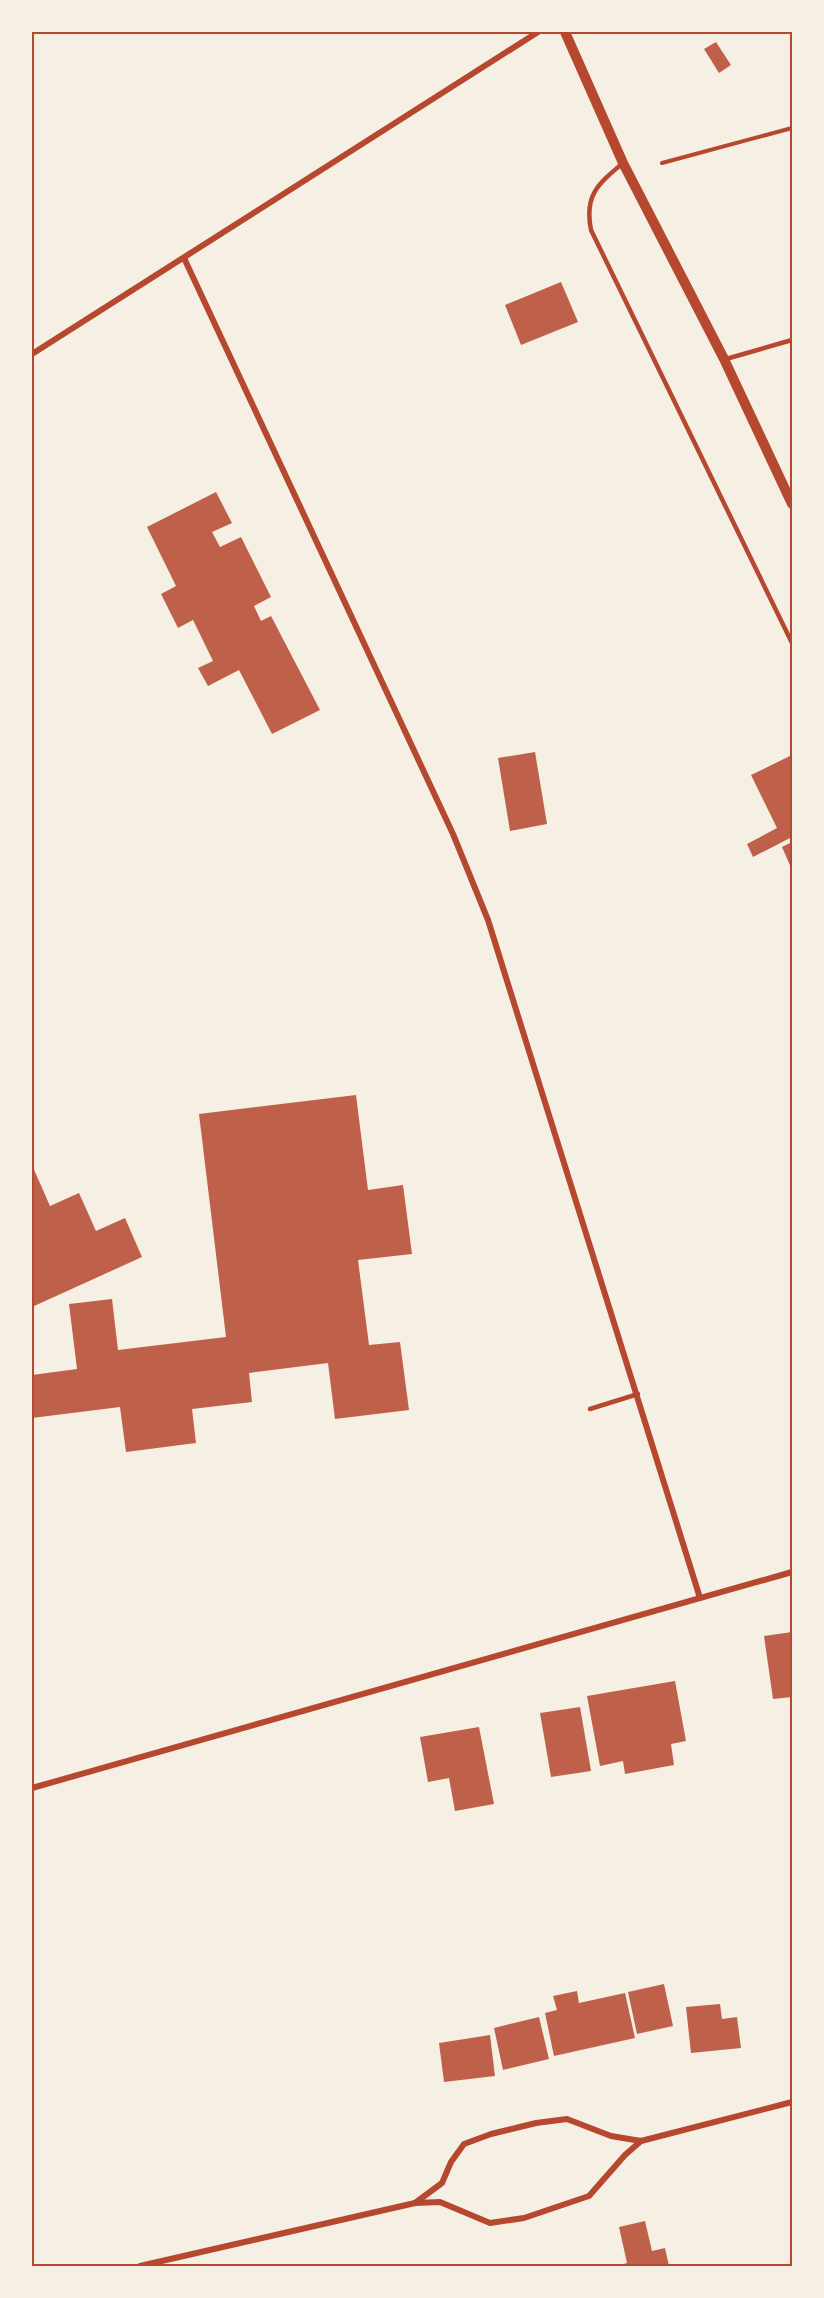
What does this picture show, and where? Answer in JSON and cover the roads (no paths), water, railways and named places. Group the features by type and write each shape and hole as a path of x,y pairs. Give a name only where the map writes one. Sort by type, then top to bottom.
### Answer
{"street":[{"path":"32,354 538,32"},
{"path":"565,32 623,163 724,359 792,504"},
{"path":"184,258 453,834 488,921 700,1598"},
{"path":"32,1788 792,1572"},
{"path":"415,2203 442,2183 451,2162 464,2144 491,2134 536,2123 567,2119 611,2136 641,2141 792,2102"},
{"path":"140,2266 415,2203 440,2202 490,2223 524,2218 590,2196 625,2155 641,2141"}],"lane":[{"path":"623,163 599,183 591,199 588,214 591,230 792,643"},
{"path":"724,359 792,340"},
{"path":"590,1409 638,1394"}]}
